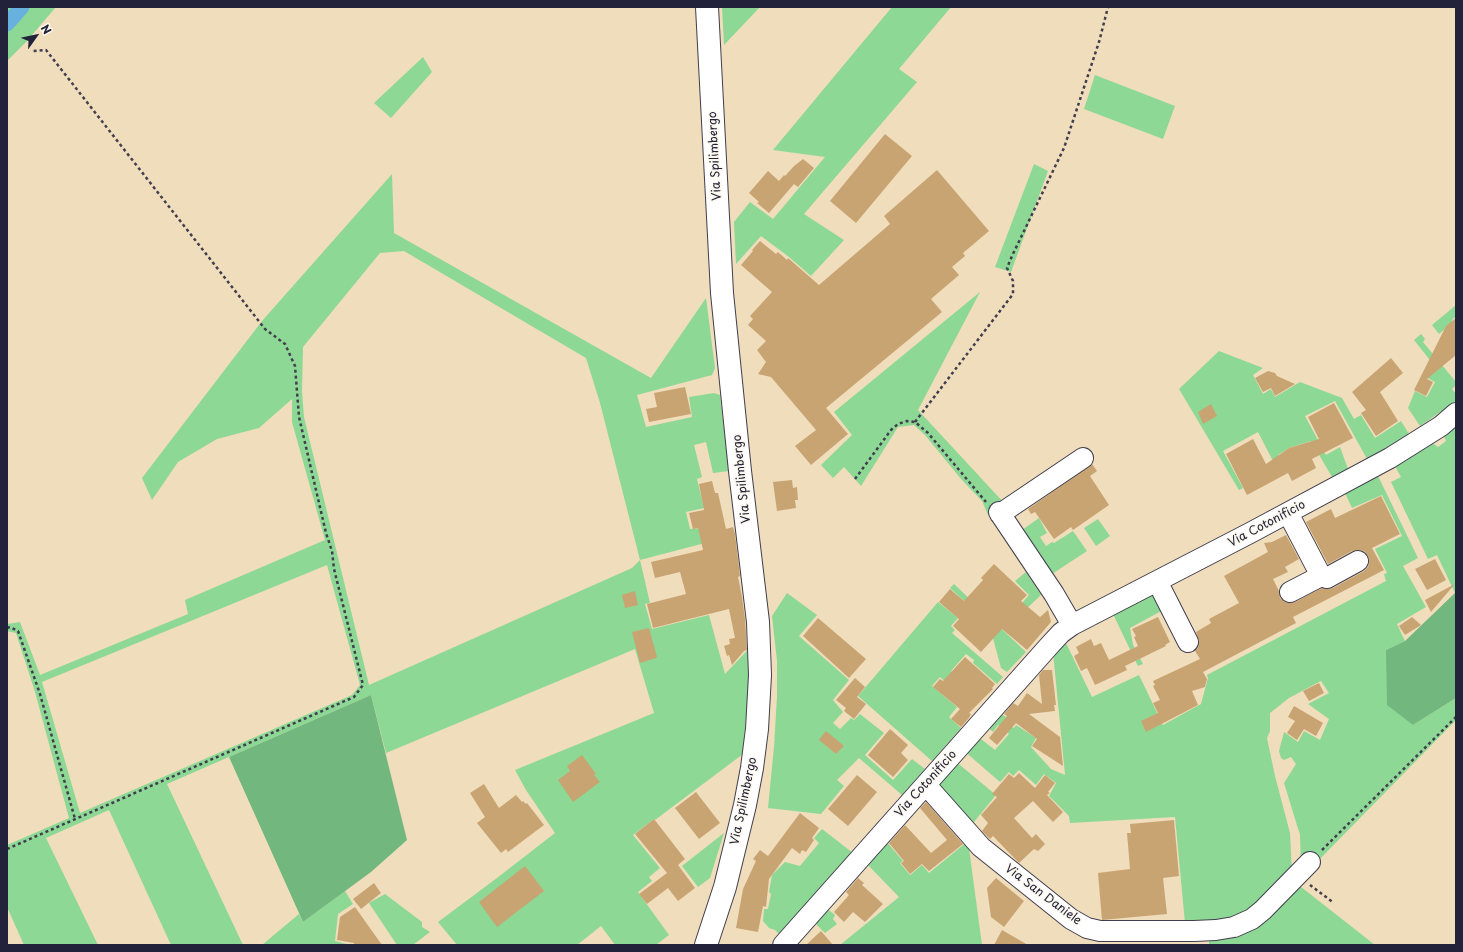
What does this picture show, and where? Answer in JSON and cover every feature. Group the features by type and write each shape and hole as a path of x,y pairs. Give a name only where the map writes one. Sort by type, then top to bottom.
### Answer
{"main road":[{"name":"Via Spilimbergo","path":"707,7 722,293 740,471 758,622 760,674 757,729 745,805 725,887 707,944"}],"street":[{"name":"Via Cotonificio","path":"783,945 1061,633 1072,625 1288,513 1390,458 1441,426 1456,413"},
{"path":"1072,625 1054,594 999,513 1084,458"},
{"path":"1288,513 1321,576 1327,578 1358,561"},
{"path":"1290,592 1321,576"},
{"path":"1157,581 1188,642"},
{"name":"Via San Daniele","path":"926,785 981,847 1071,919 1087,928 1100,931 1158,931 1199,938 1243,924 1263,910 1304,868"},
{"path":"1158,931 1166,936 1174,945"}],"path":[{"path":"914,422 1013,294 1013,281 1007,268 1064,148 1099,42 1108,7"},
{"path":"7,849 354,697 363,685 334,570 332,551 326,533 299,417 295,366 285,344 265,329 46,50 33,51"},
{"path":"855,479 891,430 898,424 907,421 914,422 928,433 991,509 999,513"},
{"path":"7,628 10,627 18,631 40,694 75,819"},
{"path":"1334,903 1304,868 1456,717"}],"green space":[{"path":"7,7 56,7 26,42 7,61"},
{"path":"722,7 760,7 724,45"},
{"path":"892,7 951,7 899,69 917,82 804,214 844,240 811,276 761,236 736,264 734,222 750,202 773,219 825,157 773,150"},
{"path":"423,57 432,72 391,118 374,103"},
{"path":"1095,75 1175,106 1163,139 1084,109"},
{"path":"1034,164 1048,171 1011,272 995,267"},
{"path":"392,174 394,233 651,378 706,298 715,368 712,375 637,395 646,427 692,417 689,397 714,393 720,395 729,471 713,473 706,442 694,445 702,477 697,479 704,508 686,512 690,529 701,528 705,543 640,560 650,603 645,604 652,629 709,615 725,674 750,647 748,692 743,754 633,835 660,868 649,877 652,881 638,892 669,935 656,945 615,945 601,926 577,945 457,945 438,922 555,833 526,790 515,770 654,713 635,649 386,753 371,695 167,784 243,945 171,945 109,810 46,838 98,945 24,945 7,907 7,845 69,818 35,692 16,633 7,631 7,624 20,622 40,675 188,614 185,600 325,540 292,422 292,399 259,428 217,439 178,462 152,500 142,478 262,321","holes":["404,251 586,358 600,403 640,560 632,568 369,685 304,417 302,391 303,347 380,253","327,565 360,685 352,695 80,813 42,682"]},
{"path":"980,292 918,410 1005,504 988,515 982,501 961,479 925,435 914,425 898,427 861,486 844,467 833,478 821,465 852,435 834,412"},
{"path":"1456,305 1456,316 1452,320 1453,322 1439,334 1432,325"},
{"path":"1421,334 1425,339 1423,342 1456,382 1456,385 1452,389 1456,394 1456,401 1420,426 1408,408 1415,391 1427,397 1435,382 1422,375 1433,364 1414,340"},
{"path":"1219,351 1263,368 1253,375 1263,394 1271,389 1275,397 1300,382 1342,398 1354,419 1361,415 1375,438 1401,421 1409,434 1367,459 1335,401 1305,416 1326,455 1340,447 1348,469 1332,477 1311,441 1289,448 1278,455 1281,460 1274,463 1258,432 1223,451 1243,488 1239,490 1179,389"},
{"path":"1456,423 1455,593 1437,555 1428,559 1391,482 1401,477 1395,466 1431,442 1438,447 1446,441 1443,434"},
{"path":"1378,476 1418,558 1403,566 1426,607 1397,624 1405,641 1386,650 1413,725 1456,698 1456,720 1314,865 1301,865 1300,835 1284,783 1296,764 1291,757 1284,760 1281,758 1279,751 1284,732 1298,742 1304,731 1320,740 1329,719 1308,704 1329,693 1321,681 1289,698 1270,713 1270,731 1267,738 1290,833 1292,874 1276,889 1230,922 1185,923 1175,817 1070,823 1069,816 1049,796 1056,783 1044,774 1036,785 1019,770 1013,776 1009,772 1000,782 963,750 973,738 981,739 995,750 1009,734 998,725 993,732 985,725 997,711 1009,719 1006,723 1014,728 1016,725 1036,738 1031,747 1051,769 1065,775 1053,652 1065,641 1092,697 1139,675 1163,725 1201,704 1208,678 1207,675 1386,581 1384,574 1387,573 1375,549 1402,536 1382,495 1352,508 1345,493"},
{"path":"1039,518 1047,533 1040,537 1046,546 1052,542 1054,543 1073,531 1087,551 1052,574 1022,530"},
{"path":"1098,519 1110,536 1096,546 1084,528"},
{"path":"1026,572 1041,595 1004,630 1001,627 1029,595 1015,581"},
{"path":"954,584 1026,652 1007,672 1001,668 993,638 998,632 950,588"},
{"path":"1156,590 1165,609 1130,628 1133,645 1143,664 1138,666 1113,614"},
{"path":"1456,592 1456,698 1413,725 1387,705 1386,650 1405,641"},
{"path":"787,593 817,615 799,636 849,680 833,700 843,712 833,723 840,729 851,718 854,720 860,714 884,733 865,755 893,780 912,759 925,769 902,795 859,758 837,780 844,786 821,814 768,808 777,696 777,661 772,616"},
{"path":"938,602 958,618 951,626 955,630 952,633 1003,677 997,684 973,663 974,660 966,654 951,671 958,676 949,685 940,677 932,686 957,707 949,717 961,728 932,761 858,696"},
{"path":"371,695 407,840 371,872 303,922 229,757"},
{"path":"954,760 996,795 974,822 968,822 933,785"},
{"path":"822,829 853,853 780,935 775,930 769,928 763,921 764,909 768,909 771,894 769,892 772,875 785,862 800,866 819,843 814,838"},
{"path":"724,833 710,878 698,887 682,866"},
{"path":"886,841 903,861 900,863 910,875 922,865 929,873 968,841 982,945 840,945 899,897 866,863"},
{"path":"1296,883 1375,945 1209,945 1209,938"},
{"path":"345,891 353,904 338,914 335,941 350,945 262,945 299,914 303,922"},
{"path":"385,894 422,922 422,927 430,932 413,945 397,945 369,903"},
{"path":"826,908 835,915 833,919 837,924 825,933 814,922"}],"building":[{"path":"885,134 912,156 856,223 830,201"},
{"path":"803,159 814,168 798,187 794,184 769,213 757,203 759,202 749,193 768,171 779,181"},
{"path":"937,170 989,231 963,253 965,256 952,267 959,275 931,299 942,312 826,408 848,434 811,465 795,446 816,430 771,377 758,374 766,362 757,350 766,341 748,325 753,319 750,316 772,292 741,265 760,241 776,254 778,252 787,260 788,258 819,285 890,224 884,216"},
{"path":"1456,318 1456,355 1427,379 1433,382 1426,396 1414,390 1446,326"},
{"path":"1391,358 1403,373 1380,392 1398,421 1376,436 1361,413 1366,410 1352,392"},
{"path":"1268,371 1275,373 1277,376 1295,384 1275,396 1271,388 1263,392 1255,378"},
{"path":"685,387 691,414 649,422 646,409 657,407 654,393"},
{"path":"1334,403 1353,438 1312,459 1316,468 1292,481 1288,473 1247,495 1226,454 1253,439 1266,464 1289,448 1319,439 1308,417"},
{"path":"1211,404 1217,416 1203,424 1198,412"},
{"path":"1092,464 1097,471 1090,476 1109,505 1073,530 1071,527 1054,539 1035,512 1031,514 1028,509"},
{"path":"792,480 793,488 797,487 798,500 795,500 796,508 777,511 773,482"},
{"path":"712,481 715,493 718,493 726,529 733,527 735,534 740,576 738,577 745,619 747,650 744,651 732,665 724,646 730,644 729,639 735,638 729,609 653,628 647,604 686,594 680,572 655,578 651,562 703,550 698,528 693,529 689,513 704,510 699,484"},
{"path":"1381,496 1400,534 1372,548 1384,570 1293,617 1296,623 1203,672 1207,679 1205,687 1192,691 1198,705 1146,732 1141,721 1158,713 1153,703 1160,700 1153,686 1155,685 1153,681 1200,659 1195,651 1198,648 1199,642 1196,632 1211,623 1209,619 1239,603 1224,576 1268,552 1264,543 1272,542 1286,535 1299,559 1285,567 1288,572 1273,579 1279,591 1280,598 1285,602 1290,603 1295,602 1322,588 1333,588 1364,571 1368,567 1368,556 1364,551 1352,551 1328,564 1306,522 1331,509 1335,518"},
{"path":"1435,559 1446,580 1427,590 1415,569"},
{"path":"994,564 1027,595 1021,601 1040,617 1048,610 1051,622 1027,650 1002,629 981,652 953,626 959,619 939,602 950,589 964,601 983,580 981,578"},
{"path":"1454,585 1431,612 1425,600"},
{"path":"635,591 638,605 625,608 622,595"},
{"path":"1158,617 1170,642 1165,645 1166,646 1125,666 1127,670 1095,685 1087,668 1081,671 1074,656 1079,653 1076,647 1091,639 1094,646 1101,643 1109,660 1138,646 1134,637 1136,636 1132,629"},
{"path":"1412,617 1421,625 1405,635 1399,626"},
{"path":"818,618 866,659 849,678 803,636"},
{"path":"649,628 657,657 640,663 632,632"},
{"path":"965,657 995,684 992,688 993,689 969,713 971,714 969,718 961,727 951,719 960,709 933,687 940,679 943,681"},
{"path":"1043,670 1052,670 1056,705 1054,705 1055,711 1029,714 1060,737 1063,766 1032,746 1037,739 1016,723 997,745 989,738 1007,716 1004,714 1013,703 1018,706 1027,693 1042,704 1039,675"},
{"path":"855,678 865,687 857,697 866,704 854,719 844,711 846,708 836,700"},
{"path":"1319,683 1324,693 1309,701 1303,691"},
{"path":"1294,706 1323,723 1316,736 1304,729 1297,740 1287,733 1295,721 1288,717"},
{"path":"890,729 908,745 901,753 908,760 893,777 868,755"},
{"path":"826,731 844,746 836,754 819,740"},
{"path":"582,755 600,782 573,802 558,780 570,771 567,766"},
{"path":"1019,773 1035,788 1045,775 1055,783 1048,792 1050,793 1047,795 1063,812 1053,822 1033,801 1014,818 1032,838 1036,834 1045,844 1038,851 1034,849 1019,863 993,836 990,839 982,831 988,823 981,815 997,797 992,794 1009,774 1014,778"},
{"path":"857,775 877,792 848,826 828,809"},
{"path":"484,784 499,808 516,795 522,802 527,803 544,825 508,852 506,849 501,853 477,823 485,817 470,793"},
{"path":"696,792 720,823 699,839 675,808"},
{"path":"926,802 963,844 929,871 922,864 910,874 901,863 904,861 889,843 905,825 931,853 947,840 920,808"},
{"path":"800,813 819,828 812,838 814,840 806,852 802,850 800,854 792,848 769,879 766,907 763,906 758,932 736,928 743,889 756,861 753,859 760,850 768,856"},
{"path":"654,819 685,859 678,865 695,888 678,901 668,888 647,904 639,894 667,873 635,834"},
{"path":"1174,820 1179,876 1163,878 1167,914 1102,920 1098,873 1130,869 1127,833 1131,833 1130,824"},
{"path":"525,866 544,891 497,927 479,902"},
{"path":"858,878 864,883 862,885 883,904 865,922 853,912 844,922 834,912 849,895 846,892"},
{"path":"996,878 1024,901 1004,927 991,917 987,888"},
{"path":"374,883 381,893 361,909 353,899"},
{"path":"355,907 382,945 354,945 354,943 337,940 340,917"},
{"path":"1002,930 1028,945 994,945"},
{"path":"821,931 833,945 806,945"}],"waterway":[{"path":"7,24 22,7"}]}
